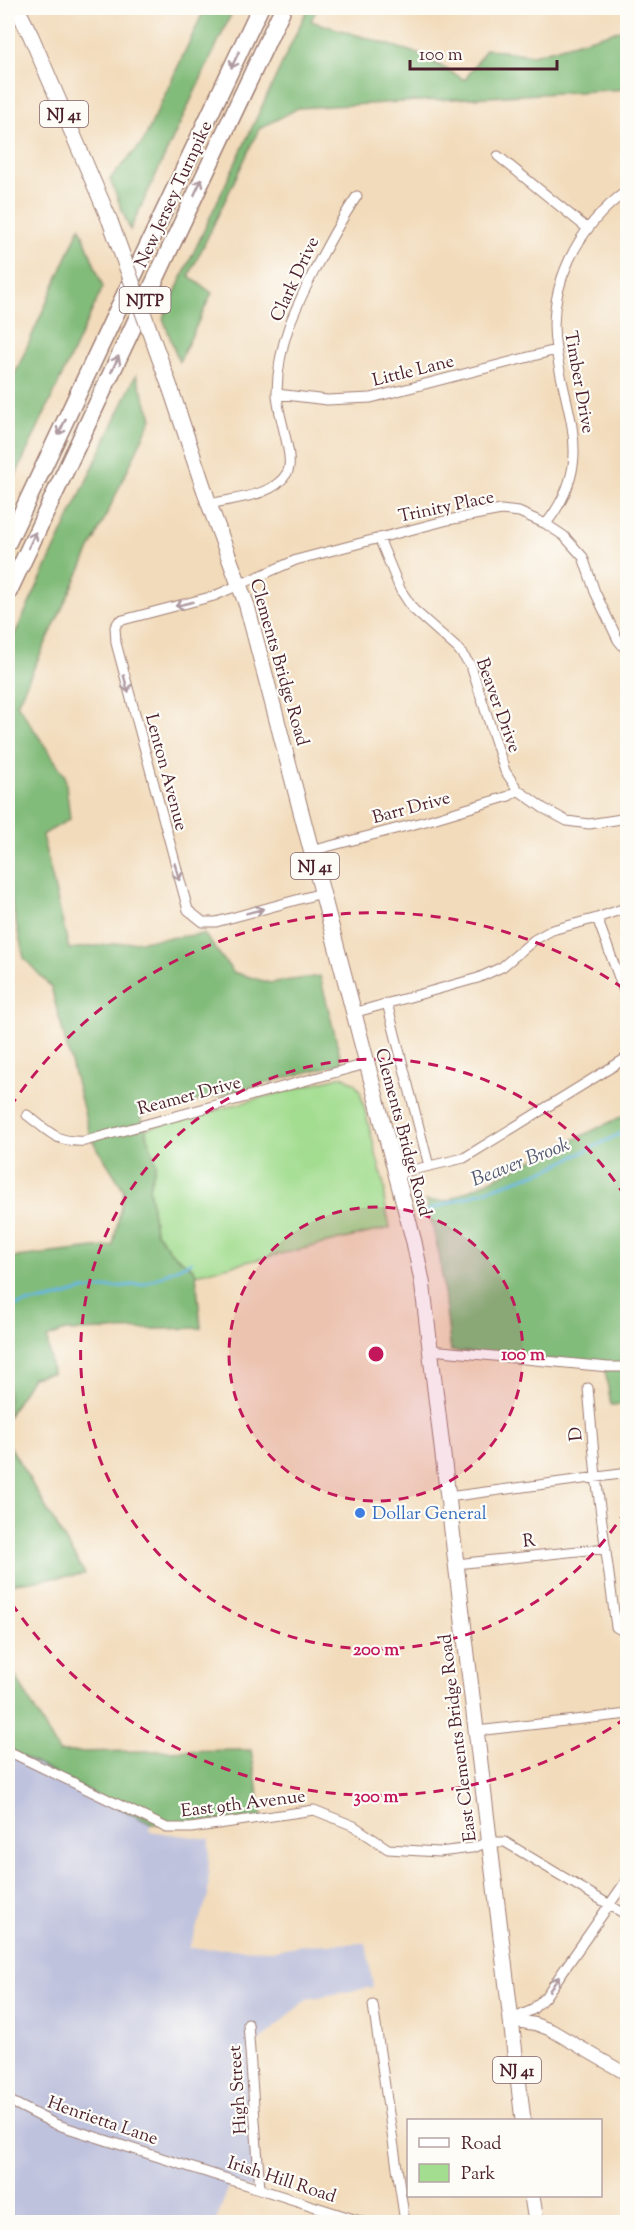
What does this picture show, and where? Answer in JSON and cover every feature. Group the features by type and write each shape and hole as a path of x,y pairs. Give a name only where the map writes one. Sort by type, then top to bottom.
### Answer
{"highway":[{"name":"New Jersey Turnpike","path":"8,542 260,8"},
{"name":"New Jersey Turnpike","path":"8,593 283,8"}],"main road":[{"name":"Clements Bridge Road","path":"16,8 31,36 110,221 247,606 414,1242 422,1281 431,1350"},
{"name":"East Clements Bridge Road","path":"431,1350 523,2119"},
{"path":"532,2197 536,2223"}],"street":[{"path":"498,156 588,229"},
{"name":"Timber Drive","path":"546,524 558,510 565,495 574,456 573,423 556,350 553,325 558,286 570,256 588,229 627,190"},
{"name":"Clark Drive","path":"209,504 265,491 280,483 288,471 291,462 280,420 277,394 280,352 291,317 340,220 357,196"},
{"name":"Little Lane","path":"277,394 327,400 371,398 556,350"},
{"name":"Trinity Place","path":"115,627 124,618 214,596 296,561 448,520 501,510 519,512 546,524 564,536 583,557 595,592 618,640 627,652"},
{"name":"Beaver Drive","path":"379,538 400,590 413,609 458,648 471,666 505,771 518,790 543,808 567,821 589,824 627,818"},
{"name":"Lenton Avenue","path":"115,627 116,643 188,910 203,922 216,922 322,893"},
{"name":"Barr Drive","path":"311,851 426,821 509,796 518,790"},
{"path":"353,1013 478,978 502,967 534,940 552,930 627,907"},
{"path":"597,918 627,1002"},
{"path":"387,1003 429,1166"},
{"path":"395,1174 464,1158 627,1057"},
{"name":"Reamer Drive","path":"27,1115 60,1140 68,1143 85,1141 366,1064"},
{"path":"431,1350 608,1368 627,1367"},
{"name":"D","path":"588,1388 596,1477 616,1627 627,1628"},
{"path":"448,1497 627,1473"},
{"name":"R","path":"456,1564 606,1548"},
{"path":"476,1731 627,1714"},
{"name":"East 9th Avenue","path":"8,1751 167,1828 190,1828 314,1810 354,1826 388,1850 439,1852 472,1848 489,1842"},
{"path":"489,1842 505,1842 627,1916"},
{"path":"510,2020 532,2010 545,1997 627,1878"},
{"path":"373,2005 405,2223"},
{"path":"510,2020 535,2024 551,2030 627,2075"},
{"name":"High Street","path":"248,2024 261,2190"},
{"name":"Henrietta Lane","path":"8,2100 55,2124 191,2167"},
{"name":"Irish Hill Road","path":"191,2167 340,2219 363,2223"}],"shaded area":[{"path":"8,1749 151,1824 148,1831 209,1839 208,1897 189,1948 275,1950 301,1945 366,1943 373,1987 307,1999 249,2050 262,2191 230,2183 216,2222 8,2222"}],"green space":[{"path":"205,8 234,8 130,230 110,179 143,142"},
{"path":"308,8 317,8 311,21 419,54 465,80 486,49 533,55 627,28 627,89 298,108 259,129 189,276 212,293 179,362 163,318"},
{"path":"80,227 103,287 8,492 8,390"},
{"path":"136,375 152,418 17,704 65,776 70,819 42,835 69,949 204,934 233,972 270,983 320,976 342,1063 141,1116 156,1163 149,1187 155,1231 172,1253 196,1274 201,1328 65,1331 47,1338 52,1373 32,1377 8,1417 8,1258 113,1246 124,1190 91,1138 51,987 24,958 8,887 8,649"},
{"path":"342,1076 355,1083 360,1091 385,1189 384,1199 390,1228 196,1274 172,1253 155,1231 149,1187 156,1163 145,1129"},
{"path":"627,1114 627,1404 611,1405 604,1364 451,1351 439,1253 426,1201 447,1201"},
{"path":"8,1443 85,1574 8,1584"},
{"path":"8,1663 59,1752 251,1750 262,1818 151,1824 8,1749"}],"waterway":[{"name":"Beaver Brook","path":"420,1213 549,1169 628,1130"},
{"name":"Beaver Brook","path":"8,1308 84,1290 144,1284 191,1262"}],"place":[{"name":"Dollar General","path":"360,1513"}]}
